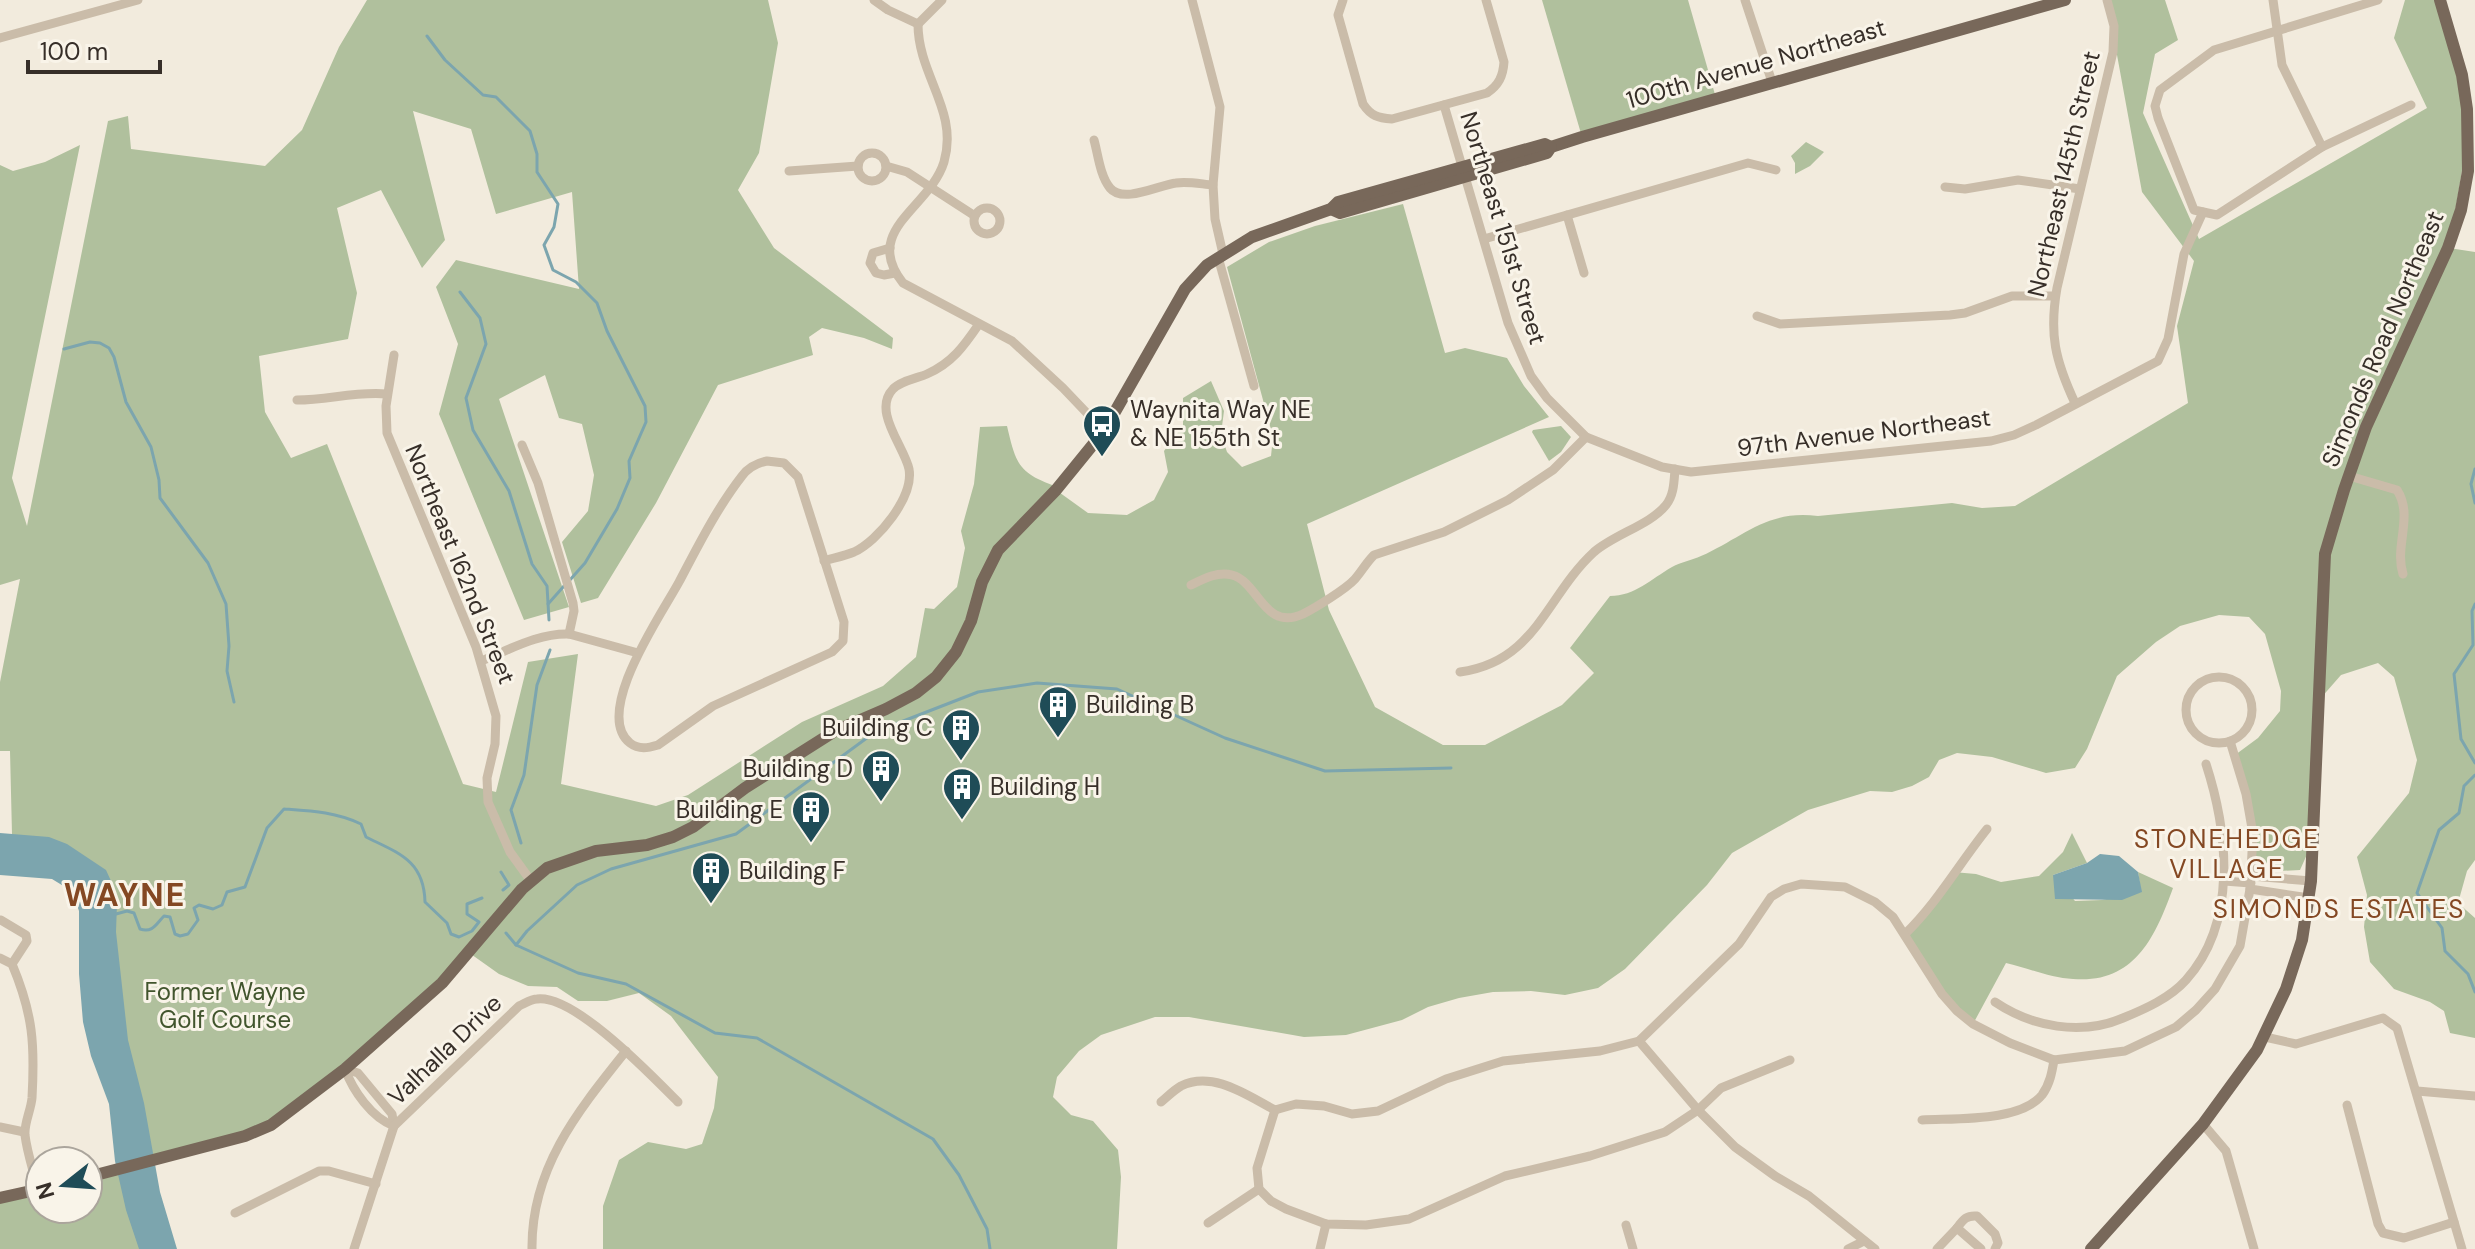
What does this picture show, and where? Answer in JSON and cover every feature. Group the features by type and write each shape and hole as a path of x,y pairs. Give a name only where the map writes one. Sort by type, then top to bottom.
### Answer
{"main road":[{"name":"100th Avenue Northeast","path":"104,1174 245,1136 271,1125 345,1069 442,983 531,881 547,868 596,851 647,845 673,837 693,827 745,788 835,731 916,693 936,677 956,652 971,621 982,582 998,550 1056,490 1104,431 1185,289 1221,256 1274,227 1331,209 1338,202 1547,153 1551,147 2065,0"},
{"name":"Simonds Road Northeast","path":"2091,1249 2203,1124 2265,1037 2302,940 2311,881 2325,554 2366,427 2448,248 2461,210 2468,171 2462,75 2440,0"},
{"path":"0,1198 24,1193"}],"street":[{"path":"0,38 138,0"},
{"path":"874,0 918,24"},
{"path":"918,24 942,0"},
{"path":"1192,0 1220,107 1213,185 1215,219 1221,256 1254,386"},
{"path":"1342,3 1338,15 1363,104 1370,114 1392,119 1487,93 1495,88 1501,79 1504,62 1486,0"},
{"path":"1745,0 1772,82"},
{"name":"Northeast 145th Street","path":"2075,403 2062,374 2053,342 2052,324 2055,296 2113,52 2114,26 2107,0"},
{"path":"2273,0 2282,65 2322,147"},
{"path":"2378,0 2214,50 2160,90 2156,98 2158,118 2194,210 2217,215 2322,147 2411,105"},
{"path":"918,24 922,60 945,115 948,130 946,154 933,187 897,225 889,255 895,273 903,283 1012,341 1104,431"},
{"name":"Northeast 151st Street","path":"1444,105 1519,353 1547,398 1586,437"},
{"path":"1094,140 1104,177 1110,189 1118,194 1178,182 1213,185"},
{"path":"870,153 883,158 886,166 880,178 872,181 863,178 858,166 862,157 870,153"},
{"path":"1484,239 1748,163 1776,170"},
{"path":"789,171 858,166"},
{"path":"886,166 907,172 975,216"},
{"path":"1945,187 1965,189 2018,180 2080,189"},
{"name":"97th Avenue Northeast","path":"1586,437 1620,453 1691,472 1991,441 2025,430 2158,361 2168,339 2184,254 2203,212"},
{"path":"1567,215 1584,273"},
{"path":"890,248 873,253 870,263 876,273 895,273"},
{"path":"1757,316 1780,324 1950,315 1965,313 2012,296 2055,296"},
{"path":"824,561 863,546 889,521 902,503 908,488 909,470 888,418 887,403 894,388 949,362 979,324"},
{"name":"Northeast 162nd Street","path":"394,355 385,421 390,445 443,562 481,661 496,716 495,744 487,778 488,802 510,852 531,881"},
{"path":"297,400 327,399 364,392 387,394"},
{"path":"1191,585 1207,577 1229,574 1246,584 1275,615 1288,617 1303,614 1353,581 1374,555 1444,532 1532,485 1553,470 1586,437"},
{"path":"522,445 538,483 573,603 569,634"},
{"path":"767,461 784,463 798,477 824,561 844,622 843,641 832,652 713,706 658,745 649,748 633,746 624,736 619,713 638,653 711,523 742,476 755,465 767,461"},
{"path":"1460,672 1483,669 1510,654 1528,637 1591,555 1609,540 1665,507 1673,490 1675,469"},
{"path":"2349,476 2397,490 2400,494 2405,518 2398,559 2403,574"},
{"path":"481,661 545,636 569,634 638,653"},
{"path":"2220,676 2232,679 2243,687 2250,698 2252,711 2249,724 2230,741 2217,743 2205,740 2194,732 2187,721 2185,708 2188,696 2196,685 2207,678 2220,676"},
{"path":"1161,1102 1182,1085 1204,1082 1225,1083 1275,1110 1296,1104 1324,1106 1352,1114 1378,1111 1446,1079 1503,1061 1600,1051 1639,1041 1739,944 1771,897 1801,884 1822,883 1845,887 1884,909 1893,917 1942,994 1957,1011 1973,1024 1998,1037 2054,1060 2125,1051 2176,1027 2196,1010 2215,989 2240,946 2251,883 2253,834 2246,794 2230,741"},
{"path":"1995,1002 2029,1020 2070,1027 2097,1026 2115,1022 2148,1007 2184,982 2196,968 2212,935 2224,881 2221,816 2206,764"},
{"path":"1905,934 1929,910 1953,872 1987,829"},
{"path":"2224,881 2311,881"},
{"path":"2251,883 2309,898"},
{"path":"1,920 26,935 27,941 12,964"},
{"path":"0,958 12,964 25,994 33,1027 32,1108 24,1132 27,1145"},
{"name":"Valhalla Drive","path":"345,1069 351,1084 382,1122 394,1126 519,1006 537,998 570,1008 626,1051 678,1102"},
{"path":"2265,1037 2296,1044 2383,1018 2397,1028 2462,1249"},
{"path":"1639,1041 1698,1110 1735,1147 1809,1196 1875,1249"},
{"path":"532,1249 532,1224 541,1186 553,1155 574,1116 626,1051"},
{"path":"1275,1110 1257,1168 1259,1189 1271,1201 1286,1209 1326,1224 1366,1225 1409,1219 1505,1176 1590,1156 1665,1132 1698,1110 1721,1088 1790,1060"},
{"path":"1922,1120 2011,1113 2028,1107 2050,1082 2054,1060"},
{"path":"2417,1091 2475,1096"},
{"path":"2347,1105 2383,1233 2404,1238 2454,1222"},
{"path":"2203,1124 2226,1151 2254,1249"},
{"path":"354,1249 394,1126"},
{"path":"0,1127 24,1132"},
{"path":"235,1213 319,1171 376,1184"},
{"path":"1208,1223 1259,1189"},
{"path":"1937,1249 1963,1219 1977,1216 1995,1234 1998,1243 1995,1249"},
{"path":"1320,1249 1326,1224"},
{"path":"1626,1225 1633,1249"},
{"path":"1957,1228 1981,1249"},
{"path":"1848,1249 1864,1241"}],"green space":[{"name":"Former Wayne Golf Course","path":"367,0 768,0 778,43 759,153 738,190 774,248 893,338 892,349 864,338 822,328 809,337 813,355 718,385 656,503 598,598 581,603 562,542 588,511 594,475 582,424 559,418 545,375 499,399 569,607 524,620 439,414 458,344 436,287 456,260 579,289 572,192 496,214 471,129 413,111 445,240 422,268 381,190 337,208 357,293 348,339 259,356 265,412 291,458 327,444 463,784 496,792 528,662 578,654 561,784 656,806 688,795 802,722 883,686 916,657 925,608 934,609 957,587 965,548 961,531 974,484 980,427 1007,426 1021,466 1034,477 1058,487 1056,490 1088,513 1127,515 1154,500 1168,472 1164,451 1183,425 1183,398 1211,381 1224,411 1221,434 1227,452 1242,467 1271,456 1273,437 1227,267 1269,242 1315,226 1403,204 1445,353 1465,348 1507,358 1549,417 1307,524 1329,610 1375,707 1443,745 1485,745 1562,705 1594,673 1570,648 1610,596 1635,590 1672,567 1716,549 1769,521 1800,515 1818,516 1952,503 1982,508 2015,506 2188,403 2177,326 2194,261 2142,192 2107,0 2165,0 2178,40 2155,54 2143,113 2199,239 2427,108 2394,38 2405,0 2436,0 2462,75 2468,135 2449,248 2475,252 2475,860 2467,871 2458,903 2475,918 2475,1038 2450,1033 2444,1011 2430,1002 2394,989 2370,962 2364,927 2367,895 2357,857 2409,793 2417,760 2394,677 2378,663 2341,675 2320,699 2313,841 2300,870 2278,871 2257,867 2253,834 2235,755 2258,738 2280,711 2281,691 2265,634 2249,617 2219,615 2180,626 2117,676 2087,749 2075,768 2046,773 1992,757 1957,753 1939,760 1929,777 1912,786 1892,792 1870,791 1808,810 1732,853 1707,885 1625,969 1598,988 1565,995 1531,991 1493,992 1459,998 1428,1007 1402,1020 1346,1035 1304,1037 1189,1017 1155,1017 1101,1035 1079,1051 1057,1077 1053,1097 1071,1115 1093,1121 1118,1150 1121,1177 1117,1249 603,1249 603,1206 619,1160 648,1142 686,1149 702,1144 714,1108 718,1077 671,1016 639,993 607,1001 578,1001 557,987 528,986 499,974 468,952 442,982 271,1125 136,1162 92,924 69,867 12,834 10,751 0,751 0,682 20,579 0,585 0,165 13,171 45,162 80,145 12,478 27,526 108,121 128,116 131,149 265,166 302,130 339,47"},
{"path":"1542,0 1688,0 1716,98 1582,137"},
{"path":"1806,142 1824,152 1810,166 1795,174 1791,156"},
{"path":"1561,426 1571,437 1561,452 1549,461 1532,432"},
{"path":"2072,833 2087,863 2053,875 2075,901 2102,900 2141,892 2138,872 2173,888 2150,940 2127,966 2094,979 2056,977 2006,963 1973,1024 1957,1011 1905,934 1953,872 1976,874 2001,882 2039,876 2063,852"},
{"path":"135,1163 164,1249 0,1249 0,1203 24,1196 24,1225 104,1225 104,1172"}],"water":[{"path":"0,833 49,837 67,844 106,870 111,881 117,904 116,932 128,1040 144,1103 160,1192 177,1249 139,1249 126,1210 115,1161 109,1104 91,1056 83,1022 79,911 75,899 70,890 52,879 0,875"},
{"path":"2100,854 2119,856 2138,872 2142,892 2122,900 2055,899 2053,875 2087,863"}],"waterway":[{"path":"427,36 445,60 483,95 496,97 530,131 537,154 537,172 558,204 554,227 544,245 553,270 576,282 597,303 607,331 645,406 646,422 629,461 630,478 617,509 585,563 569,581"},
{"path":"460,292 480,318 486,344 466,398 473,430 509,491 532,564 547,586 549,620"},
{"path":"64,349 90,342 100,343 109,348 114,357 126,402 151,447 160,498 208,563 226,604 227,671 234,702"},
{"path":"2475,469 2471,484 2475,503"},
{"path":"548,604 564,586"},
{"path":"2475,604 2472,611 2473,645 2454,674 2461,739 2475,763"},
{"path":"521,843 511,810 524,775 537,685 550,650"},
{"path":"516,945 577,885 611,869 736,834 875,732 978,692 1037,683 1117,689 1225,738 1325,771 1451,768"},
{"path":"2475,775 2464,786 2459,813 2439,830 2417,893 2442,928 2445,951 2468,974 2475,992"},
{"path":"116,914 134,913 140,929 144,930 154,927 164,916 170,917 175,934 188,934 198,920 194,908 199,905 213,909 222,905 227,892 245,887 267,828 284,809 314,811 361,824 366,837 398,854 414,867 420,876 425,902 447,923 451,934 459,937 472,931 479,922 467,914 467,904 482,898"},
{"path":"501,872 509,885 503,890"},
{"path":"506,933 516,945 578,973 626,984 715,1033 757,1038 933,1139 959,1175 987,1229 990,1249"}],"place":[{"name":"Waynita Way NE & NE 155th St","path":"1102,458"},
{"name":"Building B","path":"1058,739"},
{"name":"Building C","path":"961,762"},
{"name":"Building D","path":"881,803"},
{"name":"Building H","path":"962,821"},
{"name":"Building E","path":"811,844"},
{"name":"Building F","path":"711,905"}],"district":[{"name":"STONEHEDGE VILLAGE","path":"2227,854"},
{"name":"WAYNE","path":"125,895"},
{"name":"SIMONDS ESTATES","path":"2339,909"}]}
